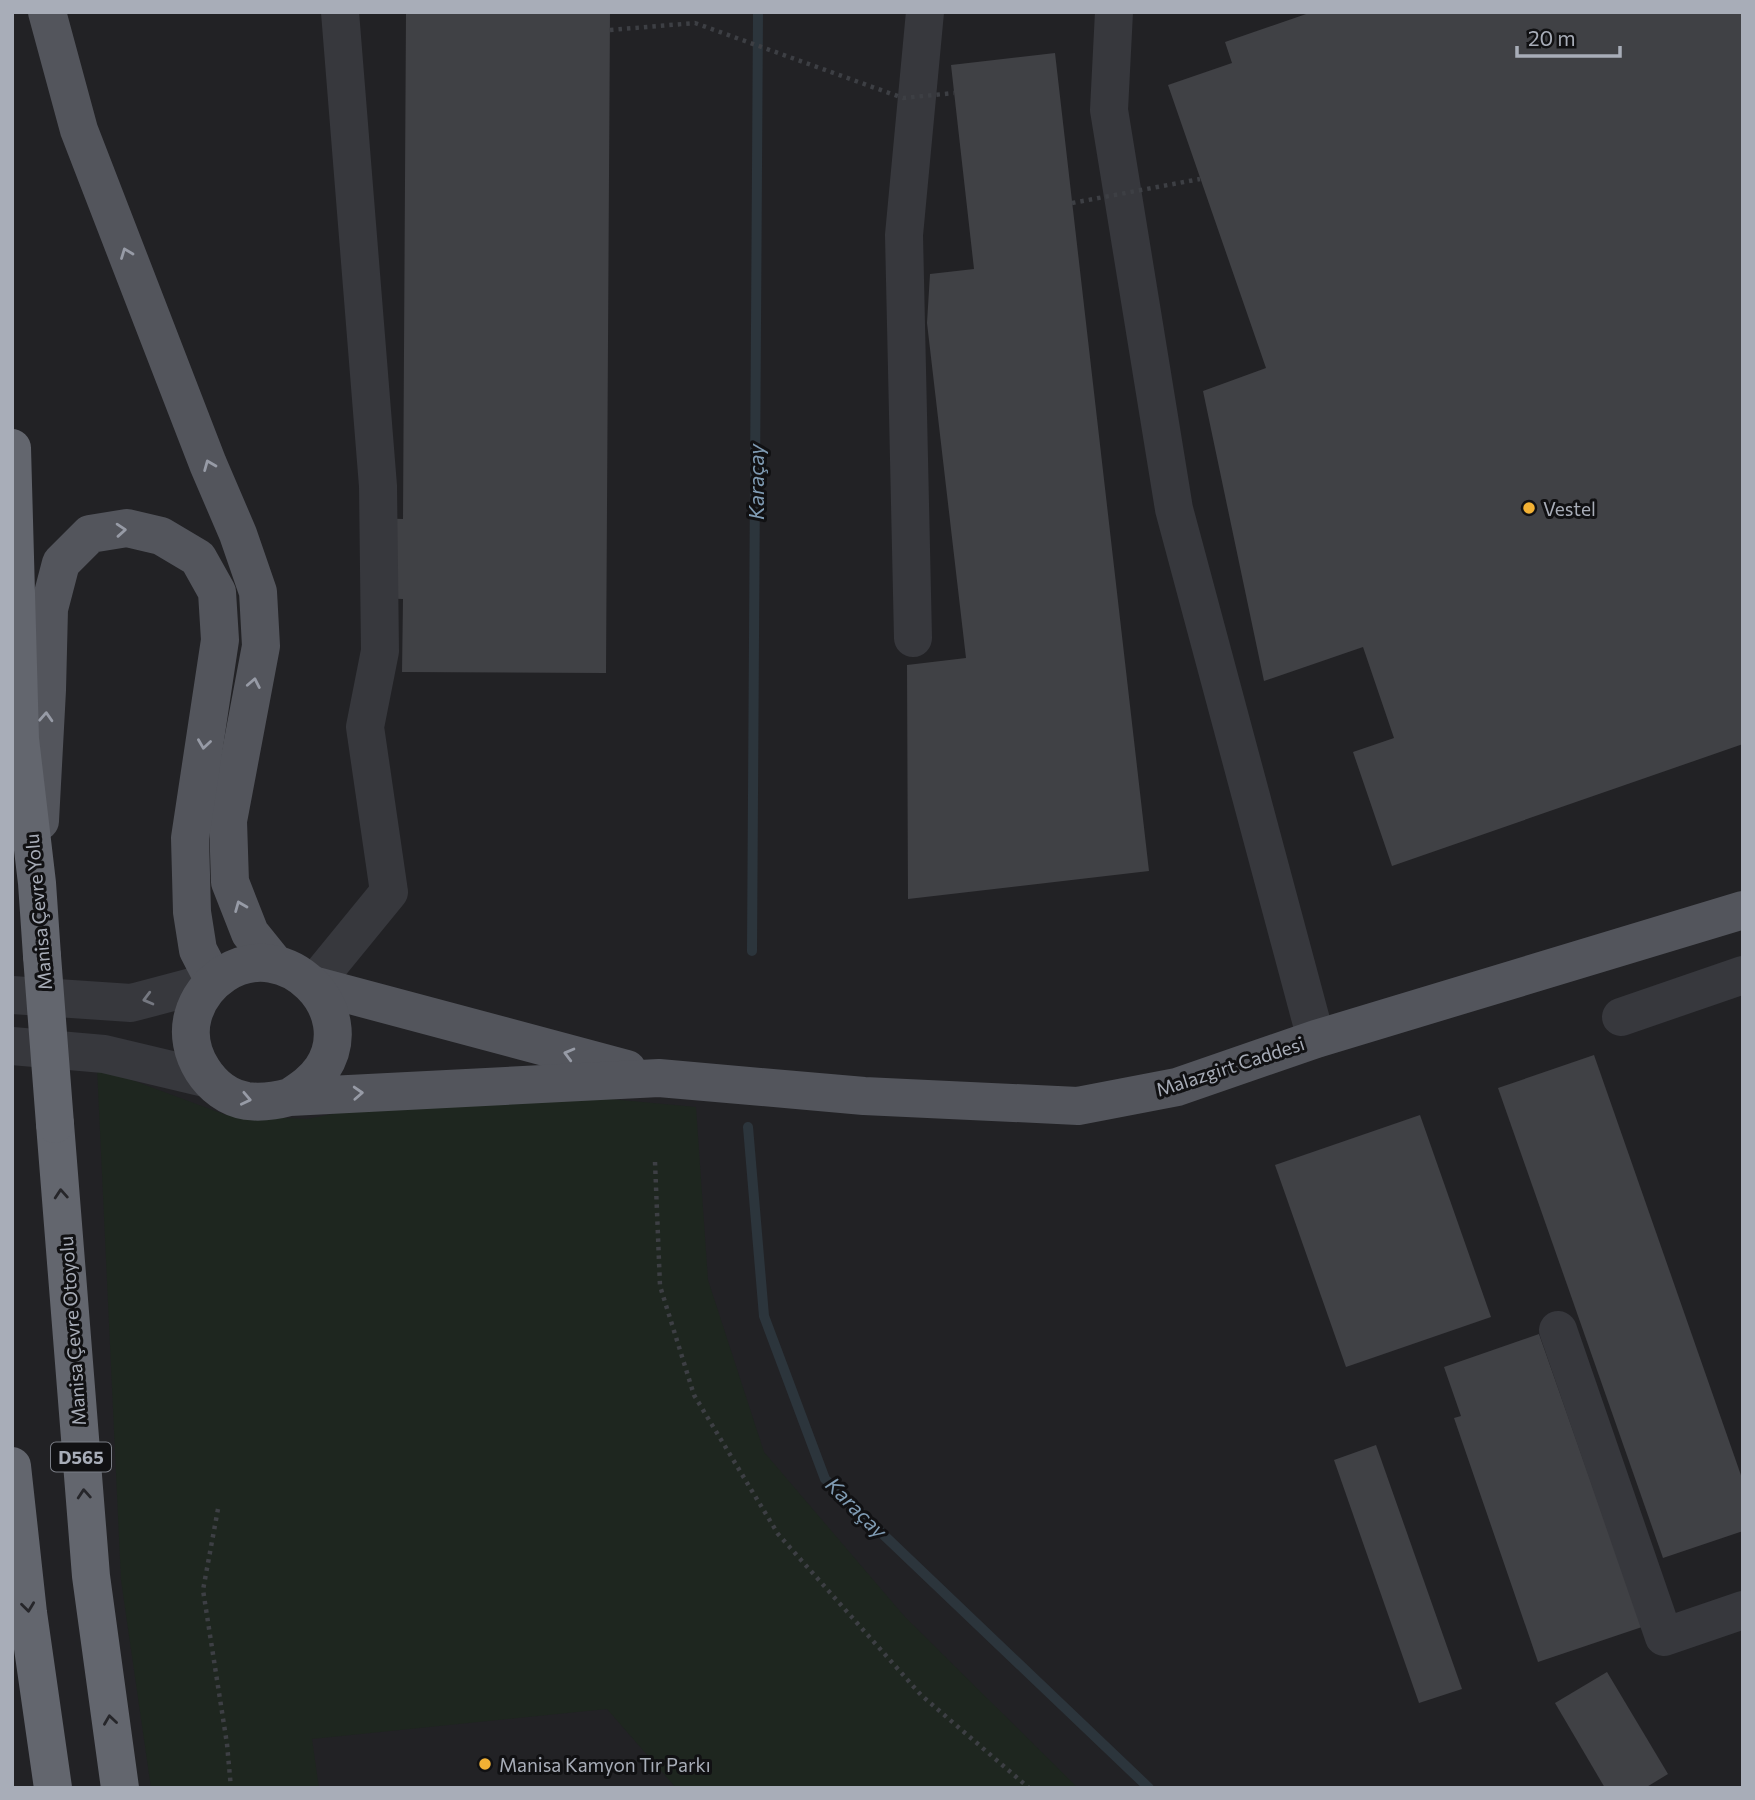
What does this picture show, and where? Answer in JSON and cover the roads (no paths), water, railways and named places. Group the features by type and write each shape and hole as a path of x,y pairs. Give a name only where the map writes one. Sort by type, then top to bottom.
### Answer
{"highway":[{"name":"Manisa Çevre Yolu","path":"12,448 20,739 37,883 55,1124"},
{"name":"Manisa Çevre Otoyolu","path":"55,1124 91,1576 120,1788"},
{"path":"12,1466 28,1613 53,1788"}],"main road":[{"path":"47,12 79,130 203,451 238,534 258,592 261,646 228,821 230,882 250,933 275,964"},
{"path":"37,883 49,609 61,563 90,534 127,528 161,536 198,558 217,592 220,639 190,838 192,912 198,950 214,981"},
{"name":"Malazgirt Caddesi","path":"659,1078 864,1096 1078,1106 1177,1087 1316,1039 1743,910"},
{"path":"289,1097 308,1085 323,1068 331,1047 332,1025 325,1003 313,985 296,972 275,964 253,963 232,969 214,981 200,998 192,1018 192,1040 197,1061 209,1079 225,1093 245,1101 268,1102 289,1097 659,1078"},
{"path":"313,985 659,1078"}],"street":[{"path":"313,985 389,892 365,727 380,651 379,486 340,12"},
{"path":"913,638 904,235 925,12"},
{"path":"1114,12 1110,110 1174,509 1316,1039"},
{"path":"1621,1017 1743,975"},
{"path":"12,995 131,1003 214,981"},
{"path":"12,1046 104,1054 209,1079"},
{"path":"1558,1330 1664,1637 1743,1610"}],"waterway":[{"name":"Karaçay","path":"752,951 758,12"},
{"name":"Karaçay","path":"748,1127 764,1316 825,1479 1149,1788"}],"place":[{"name":"Vestel","path":"1529,508"},
{"name":"Manisa Kamyon Tır Parkı","path":"485,1764"}]}
